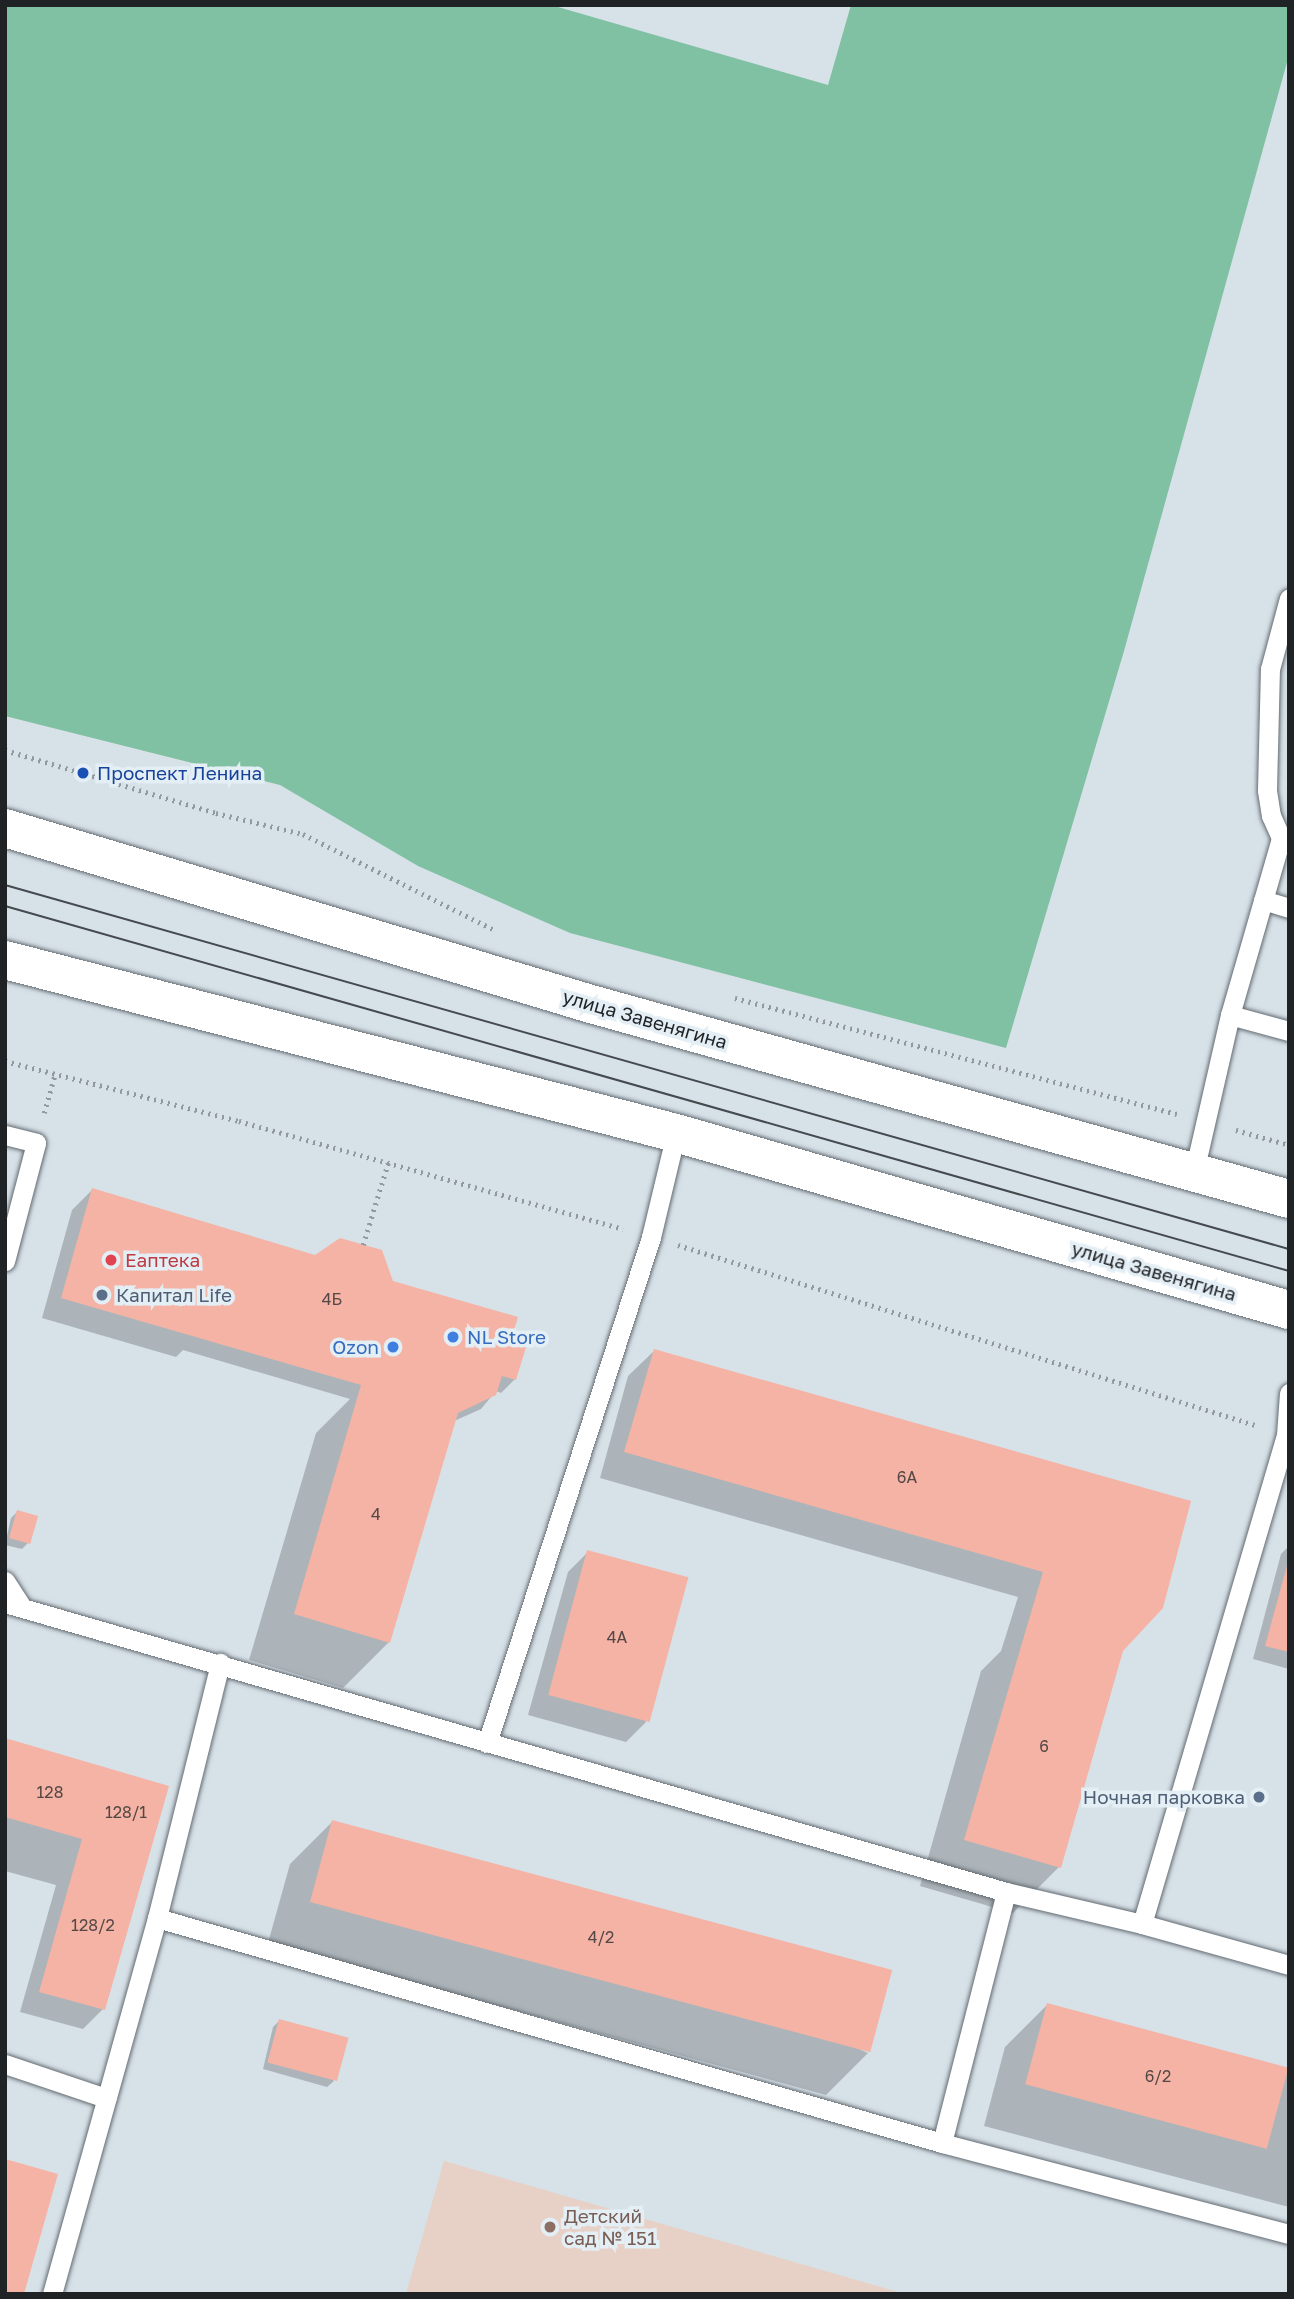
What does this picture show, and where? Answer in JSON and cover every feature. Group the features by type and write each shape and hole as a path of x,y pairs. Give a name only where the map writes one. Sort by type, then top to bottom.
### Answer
{"main road":[{"name":"улица Завенягина","path":"5,828 591,1004 1289,1199"},
{"name":"улица Завенягина","path":"5,960 676,1133 1289,1310"}],"lane":[{"path":"1281,838 1271,816 1267,790 1270,669 1289,598"},
{"path":"1194,1172 1230,1015 1289,813"},
{"path":"1263,900 1289,908"},
{"path":"1230,1015 1289,1031"},
{"path":"487,1744 651,1237 676,1133"},
{"path":"5,1135 36,1143 5,1261"},
{"path":"1142,1924 1287,1435 1289,1394"},
{"path":"5,1581 13,1605 1006,1892 1142,1924 1289,1965"},
{"path":"52,2294 157,1918 220,1663"},
{"path":"942,2143 1006,1892"},
{"path":"157,1918 942,2143 1289,2234"},
{"path":"5,2064 106,2098"}],"path":[{"path":"5,750 216,813 303,834 508,936"},
{"path":"721,995 1289,1145"},
{"path":"42,1119 54,1074"},
{"path":"363,1244 388,1163"}],"shaded area":[{"name":"Детский сад № 151","path":"444,2161 905,2294 406,2294"}],"green space":[{"path":"5,5 551,5 828,85 851,5 1289,5 1289,55 1124,651 1006,1048 570,933 418,866 280,785 5,716"}],"building":[{"path":"92,1188 315,1255 340,1238 382,1250 393,1281 518,1317 514,1330 530,1334 516,1380 502,1376 496,1395 458,1413 390,1643 294,1614 361,1385 61,1298"},
{"path":"654,1349 1191,1501 1163,1608 1123,1651 1061,1868 964,1840 1043,1572 624,1452"},
{"path":"17,1510 38,1516 30,1544 9,1538"},
{"path":"587,1550 688,1577 650,1722 548,1695"},
{"path":"1289,1562 1289,1652 1265,1646"},
{"path":"5,1738 169,1786 105,2010 39,1992 82,1839 5,1817"},
{"path":"332,1820 892,1970 870,2052 310,1902"},
{"path":"1047,2003 1288,2068 1267,2149 1025,2084"},
{"path":"279,2019 349,2038 337,2081 267,2062"},
{"path":"5,2159 58,2174 24,2294 5,2294"}],"tram line":[{"path":"5,885 1289,1249"},
{"path":"5,906 1289,1271"}],"place":[{"name":"Проспект Ленина","path":"83,773"},
{"name":"Еаптека","path":"111,1260"},
{"name":"Капитал Life","path":"102,1295"},
{"name":"NL Store","path":"453,1337"},
{"name":"Ozon","path":"393,1347"},
{"name":"Ночная парковка","path":"1259,1797"},
{"name":"Детский сад № 151","path":"550,2227"}]}
